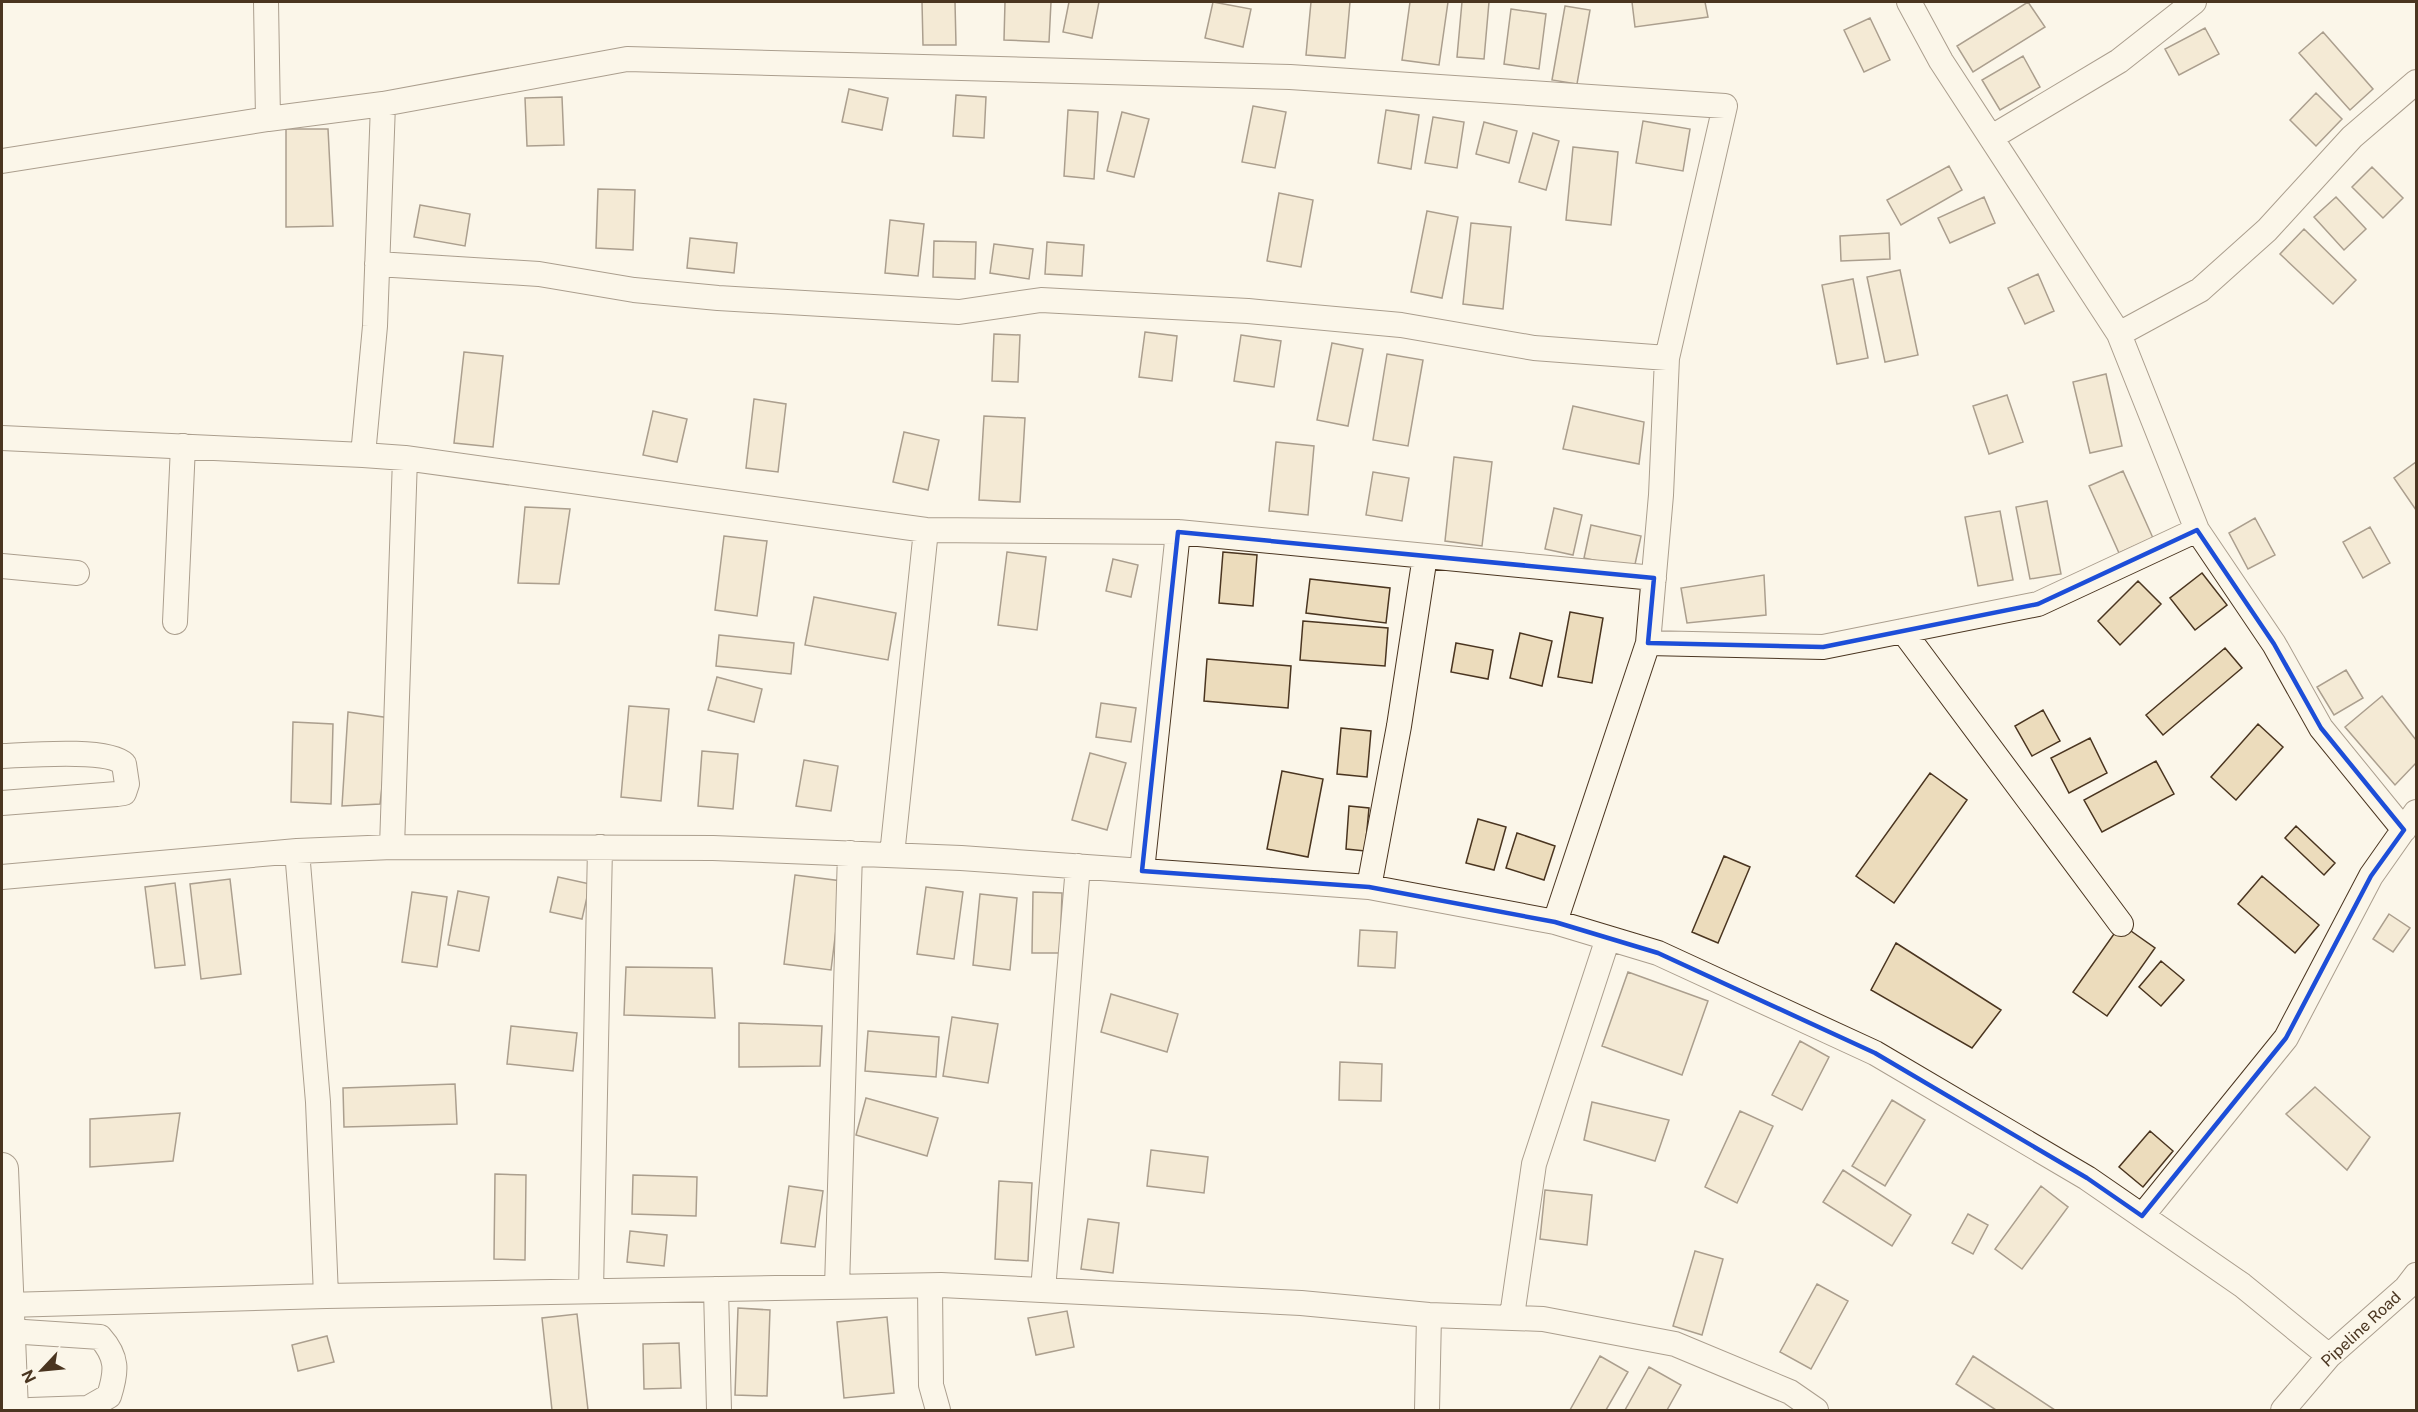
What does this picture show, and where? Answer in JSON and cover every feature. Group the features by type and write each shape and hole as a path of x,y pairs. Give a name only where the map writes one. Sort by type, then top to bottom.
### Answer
{"main road":[{"path":"2,1169 12,1410"}],"street":[{"path":"266,2 268,119"},
{"path":"1909,2 1941,62 2119,334 2197,530 2274,644 2321,728 2410,821 2372,876 2286,1038 2142,1216"},
{"path":"1992,137 2119,61 2194,2"},
{"path":"2,161 268,119 383,104 627,59 1290,77 1725,106 1667,358 1661,495 1648,643 1555,922"},
{"path":"2119,334 2200,290 2267,230 2352,137 2416,82"},
{"path":"363,455 375,326 383,104"},
{"path":"377,264 538,274 634,290 718,298 959,312 1041,300 1248,311 1401,325 1534,348 1667,358"},
{"path":"2,438 405,458 926,530 1178,532 1654,578"},
{"path":"175,622 183,446"},
{"path":"392,847 405,458"},
{"path":"892,855 926,530"},
{"path":"1648,643 1823,647 2038,604 2197,530"},
{"path":"1142,871 1178,532"},
{"path":"1369,887 1399,726 1425,556"},
{"path":"2,566 77,573"},
{"path":"1903,631 2121,924"},
{"path":"2,756 98,754 115,757 124,764 127,784 124,793 2,803"},
{"path":"2,877 297,851 392,847 713,848 892,855 1078,866 1369,887 1555,922 1658,953 1875,1053 2087,1178 2242,1285 2329,1356"},
{"path":"591,1291 600,847"},
{"path":"297,851 318,1102 326,1296"},
{"path":"837,1287 850,853"},
{"path":"1043,1290 1078,866"},
{"path":"1512,1316 1534,1164 1608,938"},
{"name":"Pipeline Road","path":"2283,1410 2329,1356 2413,1284"},
{"path":"8,1318 326,1296 837,1287 930,1286 1301,1303 1429,1315 1512,1316 1543,1319 1675,1344 1790,1392 1816,1410"},
{"path":"930,1286 931,1385 938,1410"},
{"path":"716,1289 719,1410"},
{"path":"1427,1410 1429,1315"},
{"path":"8,1318 99,1336 111,1350 116,1375 110,1396 88,1408 30,1410"}],"highlighted area":[{"path":"2197,530 2274,644 2321,728 2404,830 2371,876 2286,1038 2142,1216 2087,1178 1875,1053 1658,953 1555,922 1369,887 1142,871 1178,532 1654,578 1648,643 1823,647 2038,604"}],"building":[{"path":"922,2 955,2 956,45 923,45"},
{"path":"1005,2 1051,2 1049,42 1004,40"},
{"path":"1069,2 1099,2 1092,38 1063,32"},
{"path":"1213,2 1251,9 1243,47 1205,38"},
{"path":"1311,2 1350,2 1345,58 1306,55"},
{"path":"1410,2 1448,2 1439,65 1402,60"},
{"path":"1462,2 1489,2 1484,59 1457,57"},
{"path":"1632,2 1705,2 1708,17 1635,27"},
{"path":"2028,2 2045,27 1973,72 1957,46"},
{"path":"1565,6 1590,10 1577,84 1552,80"},
{"path":"1511,9 1546,14 1539,69 1504,64"},
{"path":"1870,18 1890,60 1864,72 1844,30"},
{"path":"2205,28 2219,54 2179,75 2165,49"},
{"path":"2323,32 2373,89 2350,110 2299,53"},
{"path":"2023,56 2040,87 2000,110 1982,80"},
{"path":"849,89 888,98 882,130 842,122"},
{"path":"2316,93 2342,119 2316,146 2290,120"},
{"path":"956,95 986,97 984,138 953,136"},
{"path":"562,97 564,145 527,146 525,98"},
{"path":"1253,106 1286,112 1275,168 1242,162"},
{"path":"1068,110 1098,112 1094,179 1064,176"},
{"path":"1386,110 1419,115 1411,169 1378,163"},
{"path":"1122,112 1149,119 1134,177 1107,171"},
{"path":"1433,117 1464,122 1457,168 1425,163"},
{"path":"1643,121 1690,129 1683,171 1636,163"},
{"path":"1484,122 1517,131 1509,163 1476,154"},
{"path":"286,129 328,129 333,226 286,227"},
{"path":"1533,133 1559,141 1546,190 1519,182"},
{"path":"1573,147 1618,152 1611,225 1566,220"},
{"path":"1949,166 1962,190 1901,225 1887,200"},
{"path":"2372,167 2403,198 2383,218 2352,187"},
{"path":"598,189 635,190 633,250 596,248"},
{"path":"1279,193 1313,200 1301,267 1267,261"},
{"path":"1984,197 1995,223 1950,243 1938,218"},
{"path":"2336,197 2366,229 2344,250 2314,217"},
{"path":"420,205 470,214 465,246 414,237"},
{"path":"1427,211 1458,217 1442,298 1411,292"},
{"path":"890,220 924,224 918,276 885,273"},
{"path":"1471,223 1511,227 1503,309 1463,304"},
{"path":"2304,229 2356,280 2333,304 2280,254"},
{"path":"1889,233 1890,259 1841,261 1840,236"},
{"path":"690,238 737,243 734,273 687,268"},
{"path":"934,241 976,242 975,279 933,277"},
{"path":"1047,242 1084,245 1082,276 1045,274"},
{"path":"994,244 1033,249 1029,279 990,273"},
{"path":"1900,270 1918,355 1885,362 1867,277"},
{"path":"2038,274 2054,311 2025,324 2008,288"},
{"path":"1853,279 1868,358 1837,364 1822,285"},
{"path":"1145,332 1177,336 1172,381 1139,377"},
{"path":"994,334 1020,335 1018,382 992,381"},
{"path":"1241,335 1281,341 1274,387 1234,381"},
{"path":"1332,343 1363,349 1348,426 1317,420"},
{"path":"464,352 503,356 493,447 454,443"},
{"path":"1387,354 1423,360 1408,446 1373,440"},
{"path":"2106,374 2122,446 2090,453 2073,382"},
{"path":"2007,395 2023,442 1989,454 1973,406"},
{"path":"754,399 786,404 778,472 746,468"},
{"path":"1573,406 1644,422 1639,464 1563,449"},
{"path":"653,411 687,419 677,462 643,455"},
{"path":"984,416 1025,418 1020,502 979,500"},
{"path":"904,432 939,440 928,490 893,482"},
{"path":"1276,442 1314,446 1308,515 1269,511"},
{"path":"1454,457 1492,462 1482,546 1445,541"},
{"path":"2416,462 2416,510 2394,478"},
{"path":"2123,471 2153,538 2119,553 2089,486"},
{"path":"1373,472 1409,478 1402,521 1366,515"},
{"path":"2047,501 2061,574 2030,579 2016,507"},
{"path":"525,507 570,509 559,584 518,583"},
{"path":"1554,508 1582,515 1573,555 1545,549"},
{"path":"2000,511 2013,580 1978,586 1965,517"},
{"path":"2255,518 2275,555 2248,569 2229,533"},
{"path":"1591,525 1641,536 1634,569 1584,558"},
{"path":"2370,527 2390,563 2363,578 2343,542"},
{"path":"724,536 767,541 757,616 715,610"},
{"path":"1007,552 1046,557 1037,630 998,625"},
{"path":"1223,552 1257,555 1253,606 1219,603"},
{"path":"1113,559 1138,565 1131,597 1106,591"},
{"path":"2202,573 2227,605 2195,630 2170,598"},
{"path":"1764,575 1766,615 1687,623 1681,588"},
{"path":"1310,579 1390,588 1386,623 1306,613"},
{"path":"2138,581 2161,604 2120,645 2098,621"},
{"path":"814,597 896,613 888,660 805,645"},
{"path":"1570,612 1603,618 1592,683 1558,677"},
{"path":"1303,621 1388,628 1385,666 1300,660"},
{"path":"1520,633 1552,641 1542,686 1510,678"},
{"path":"719,635 794,643 791,674 716,666"},
{"path":"1456,643 1493,650 1488,679 1451,672"},
{"path":"2225,648 2242,668 2163,735 2146,715"},
{"path":"1207,659 1291,666 1288,708 1204,701"},
{"path":"2346,670 2363,698 2334,715 2317,687"},
{"path":"717,677 762,689 754,722 708,710"},
{"path":"2382,696 2416,740 2416,763 2395,785 2345,727"},
{"path":"1101,703 1136,708 1131,742 1096,737"},
{"path":"629,706 669,709 661,801 621,797"},
{"path":"2043,710 2060,741 2032,756 2015,726"},
{"path":"348,712 390,718 380,804 342,806"},
{"path":"293,722 333,724 331,804 291,802"},
{"path":"2258,724 2283,747 2236,800 2211,777"},
{"path":"1341,728 1371,731 1367,777 1337,774"},
{"path":"2090,738 2107,773 2069,793 2051,758"},
{"path":"702,751 738,754 733,809 698,806"},
{"path":"1090,753 1126,763 1107,830 1072,820"},
{"path":"804,760 838,766 831,811 796,806"},
{"path":"2156,761 2174,794 2102,832 2084,800"},
{"path":"1282,771 1323,779 1308,857 1267,849"},
{"path":"1930,773 1967,800 1894,903 1856,876"},
{"path":"1349,806 1369,808 1365,851 1346,849"},
{"path":"1478,819 1506,827 1494,870 1466,863"},
{"path":"2296,826 2335,863 2324,875 2285,838"},
{"path":"1517,833 1555,846 1544,880 1506,868"},
{"path":"1724,856 1750,867 1718,943 1692,932"},
{"path":"795,875 842,881 831,970 784,964"},
{"path":"2262,876 2319,925 2295,953 2238,904"},
{"path":"558,877 590,884 582,919 550,912"},
{"path":"230,879 241,974 201,979 190,884"},
{"path":"175,883 185,965 155,968 145,887"},
{"path":"926,887 963,892 954,959 917,954"},
{"path":"458,891 489,897 479,951 448,945"},
{"path":"412,892 447,897 437,967 402,962"},
{"path":"1033,892 1062,893 1060,953 1032,953"},
{"path":"980,894 1017,898 1010,970 973,965"},
{"path":"2389,914 2410,928 2393,952 2373,939"},
{"path":"2121,924 2155,948 2107,1016 2073,992"},
{"path":"1360,930 1397,932 1395,968 1358,966"},
{"path":"1896,943 2001,1010 1972,1048 1871,990"},
{"path":"2161,961 2184,980 2161,1006 2139,987"},
{"path":"626,967 712,968 715,1018 624,1015"},
{"path":"1628,972 1708,1001 1682,1075 1602,1046"},
{"path":"1111,994 1178,1014 1167,1052 1101,1032"},
{"path":"952,1017 998,1024 988,1083 943,1076"},
{"path":"739,1023 822,1026 820,1066 739,1067"},
{"path":"511,1026 577,1033 573,1071 507,1064"},
{"path":"868,1031 939,1037 936,1077 865,1071"},
{"path":"1800,1041 1829,1057 1802,1110 1772,1095"},
{"path":"1340,1062 1382,1064 1381,1101 1339,1100"},
{"path":"455,1084 457,1124 344,1127 343,1088"},
{"path":"2315,1087 2370,1137 2347,1170 2286,1114"},
{"path":"866,1098 938,1118 927,1156 856,1135"},
{"path":"1892,1100 1925,1120 1885,1186 1852,1166"},
{"path":"1592,1102 1669,1120 1655,1161 1584,1140"},
{"path":"1740,1111 1773,1126 1737,1203 1705,1187"},
{"path":"180,1113 173,1161 90,1167 90,1119"},
{"path":"2150,1131 2173,1151 2143,1187 2119,1167"},
{"path":"1151,1150 1208,1157 1204,1193 1147,1186"},
{"path":"1843,1170 1911,1215 1892,1246 1823,1202"},
{"path":"495,1174 526,1175 525,1260 494,1259"},
{"path":"633,1175 697,1177 696,1216 632,1214"},
{"path":"999,1181 1032,1183 1028,1261 995,1259"},
{"path":"789,1186 823,1191 815,1247 781,1243"},
{"path":"2041,1186 2068,1207 2022,1269 1995,1249"},
{"path":"1545,1190 1592,1195 1587,1245 1540,1239"},
{"path":"1968,1214 1988,1225 1973,1254 1952,1243"},
{"path":"1088,1219 1119,1223 1113,1273 1081,1269"},
{"path":"630,1231 667,1235 664,1266 627,1262"},
{"path":"1695,1251 1723,1259 1702,1335 1673,1326"},
{"path":"1817,1284 1848,1301 1811,1369 1780,1352"},
{"path":"738,1308 770,1310 767,1396 735,1395"},
{"path":"1067,1311 1074,1347 1036,1355 1028,1318"},
{"path":"577,1314 588,1410 552,1410 542,1318"},
{"path":"887,1317 894,1393 844,1398 837,1322"},
{"path":"327,1336 334,1362 298,1371 292,1345"},
{"path":"679,1343 681,1388 644,1389 643,1344"},
{"path":"1600,1356 1628,1372 1606,1410 1570,1410"},
{"path":"1973,1356 2055,1410 1996,1410 1956,1384"},
{"path":"1649,1367 1681,1385 1667,1410 1625,1410"}]}
